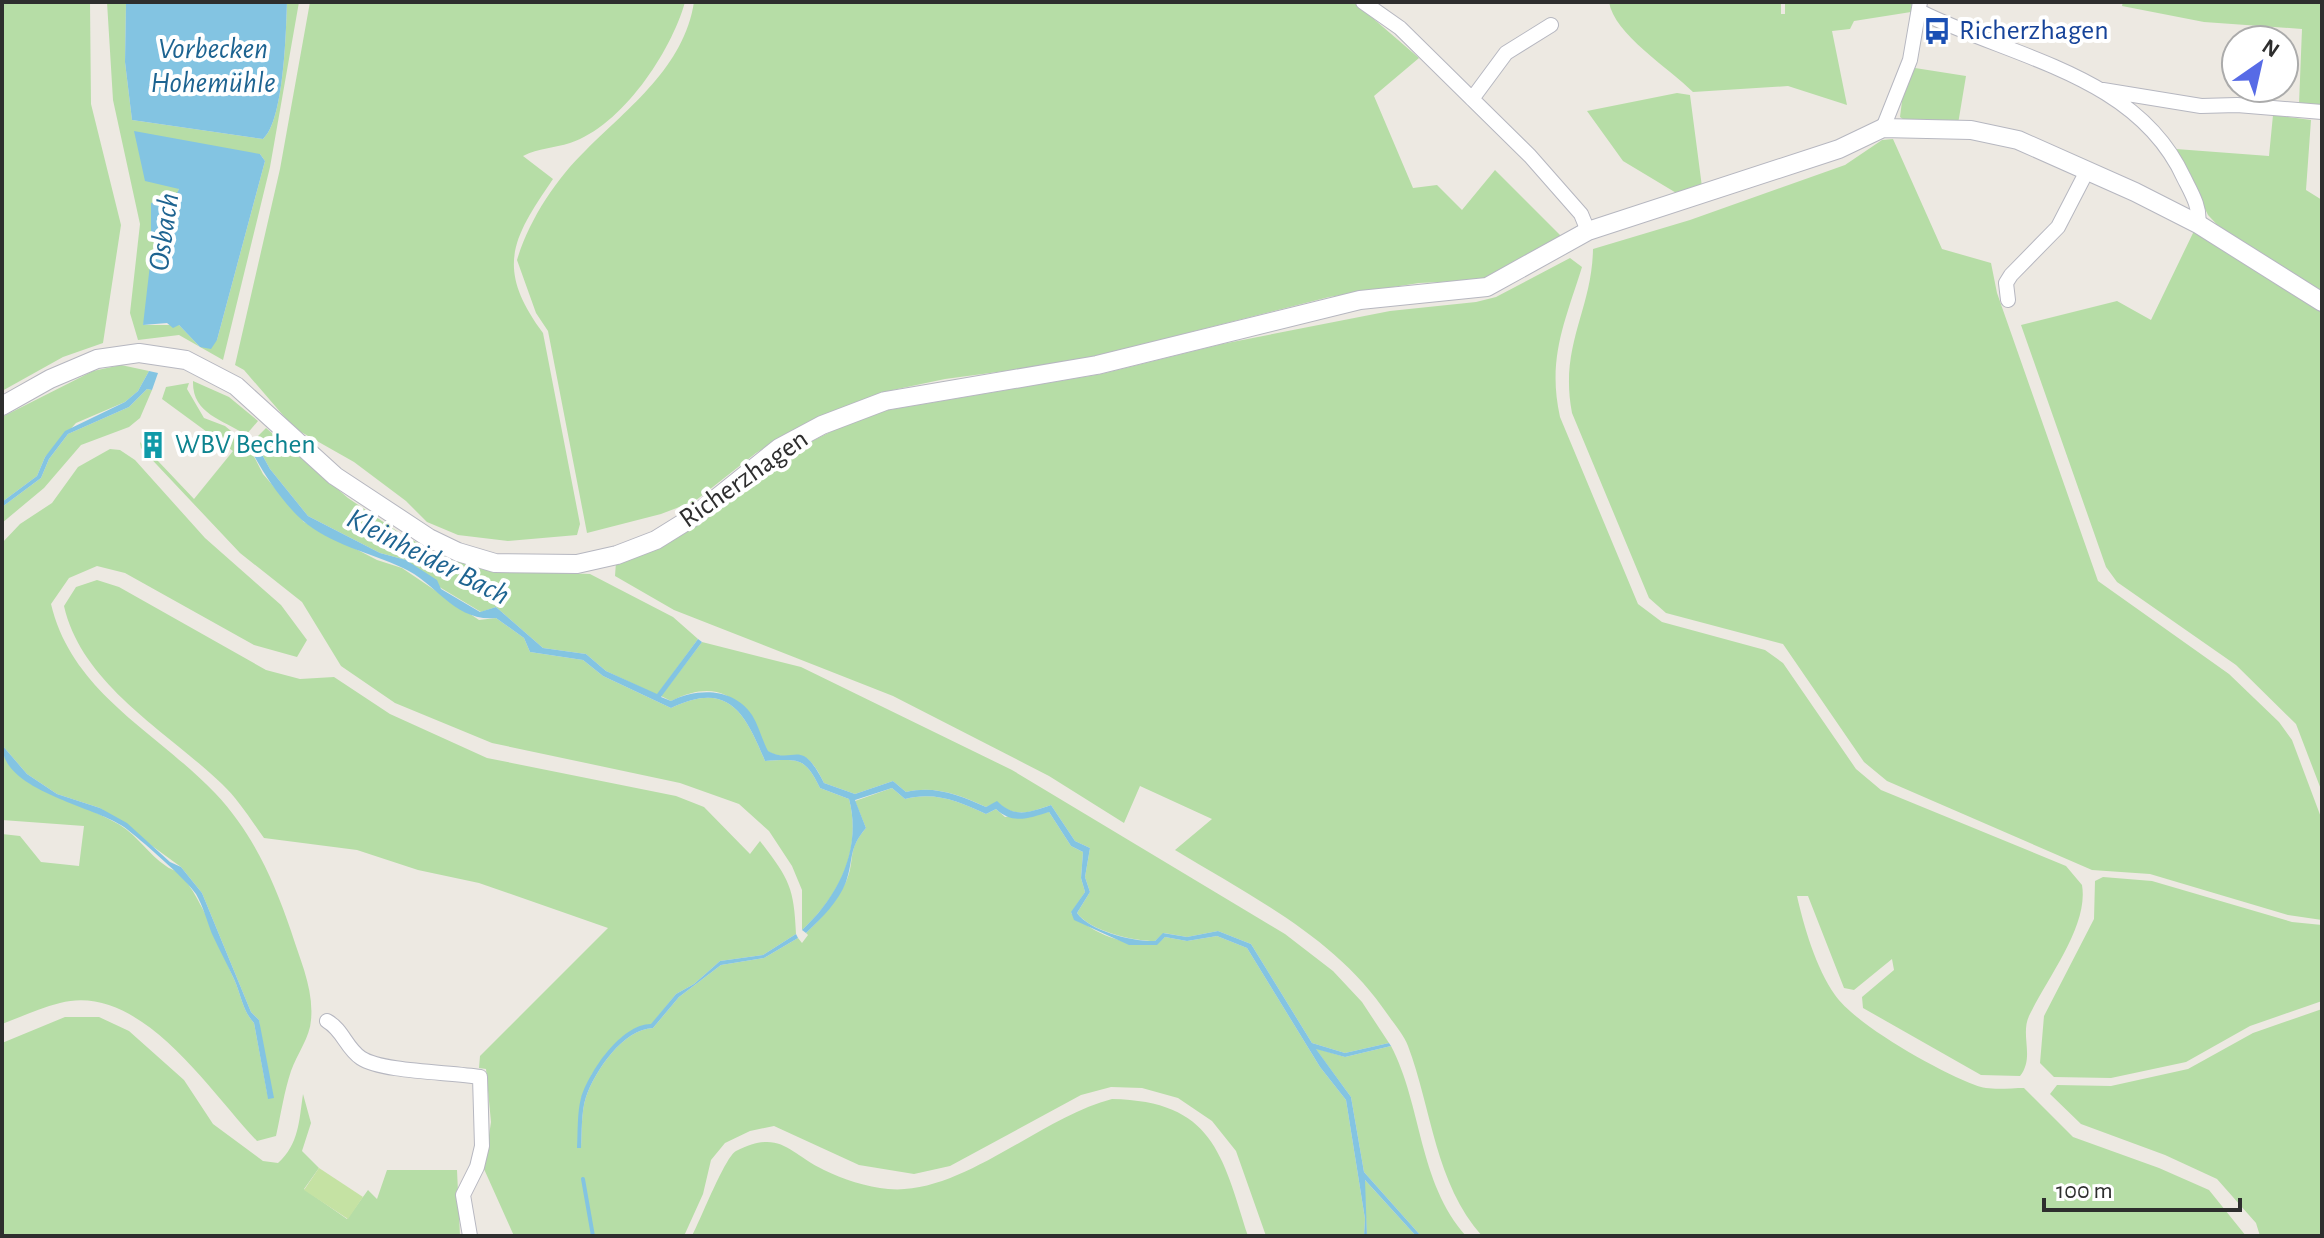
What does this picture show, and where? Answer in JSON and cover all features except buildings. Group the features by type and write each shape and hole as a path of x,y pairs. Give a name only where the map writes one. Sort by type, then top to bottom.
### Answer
{"street":[{"path":"1363,2 1400,28 1550,178 1581,214 1588,231"},
{"path":"1883,128 1910,60 1921,7 2058,68 2098,89 2135,114 2165,143 2195,202 2198,224"},
{"path":"1472,99 1506,53 1551,25"},
{"path":"2098,89 2201,106 2237,105 2322,112"},
{"name":"Richerzhagen","path":"2,406 50,379 97,359 139,353 178,358 223,375 335,476 429,538 458,552 495,563 577,564 617,555 656,540 693,517 779,448 822,425 885,401 1097,365 1360,300 1487,287 1588,231 1839,149 1883,128 1994,133 2087,171 2198,224 2322,302"},
{"path":"2008,300 2006,283 2058,227 2087,171"},
{"path":"327,1021 335,1025 362,1059 379,1066 480,1077 482,1146 477,1167 463,1195 470,1236"}],"green space":[{"path":"2,2 90,2 91,104 121,225 103,343 63,357 2,391"},
{"path":"107,2 126,2 125,62 132,120 263,139 270,129 280,95 287,2 299,2 270,167 223,360 200,347 179,335 138,340 130,313 140,224 113,100","holes":["260,154 265,161 217,340 200,347 179,325 143,325 171,244 163,237 179,189 176,186"]},
{"path":"310,2 685,2 656,64 626,104 589,134 570,143 523,156 553,179 519,237 514,272 528,310 543,333 580,524 577,535 508,541 458,535 427,522 406,501 354,462 294,428 244,370 235,365 280,169"},
{"path":"694,2 1354,2 1419,58 1374,96 1413,188 1437,185 1462,210 1495,170 1562,237 1483,280 1419,283 1329,297 1073,362 945,379 888,391 805,424 756,453 695,501 661,514 587,533 548,331 536,313 517,260 536,215 564,174 667,66 688,25"},
{"path":"1609,2 1781,2 1781,14 1785,14 1785,2 1912,2 1911,12 1854,21 1850,29 1832,31 1847,105 1788,86 1693,92 1631,38 1613,14"},
{"path":"2123,2 2322,2 2322,105 2299,104 2300,24 2204,22 2122,6"},
{"path":"1915,68 1966,76 1958,124 1907,122 1900,117 1903,93"},
{"path":"1677,93 1690,95 1702,187 1678,194 1623,161 1587,111"},
{"path":"2273,115 2311,120 2306,190 2322,200 2322,293 2223,231 2208,215 2176,149 2269,156"},
{"path":"1893,139 1942,249 1991,263 1997,293 2098,581 2229,674 2279,722 2292,740 2322,820 2322,920 2288,915 2150,874 2092,870 1887,781 1864,762 1783,644 1666,613 1649,598 1572,413 1570,367 1593,249 1690,220 1845,165 1882,140"},
{"path":"2194,231 2322,307 2322,792 2296,724 2236,665 2117,582 2106,567 2021,325 2117,301 2151,320"},
{"path":"1570,258 1582,267 1564,323 1557,358 1560,417 1638,604 1662,622 1765,650 1783,663 1856,769 1881,790 2066,866 2082,885 2082,901 2073,934 2029,1016 2026,1061 2020,1076 1981,1075 1863,1008 1862,997 1894,970 1892,959 1854,990 1844,988 1808,896 1797,896 1816,960 1835,995 1879,1033 1941,1069 1980,1087 2024,1088 2073,1137 2209,1190 2246,1236 1482,1236 1466,1215 1444,1169 1406,1042 1367,988 1344,963 1291,921 1175,850 1212,819 1140,786 1124,823 1049,776 893,696 674,610 615,576 616,562 785,454 851,422 888,410 1101,374 1222,344 1390,311 1476,302 1496,297"},
{"path":"121,365 149,371 138,391 125,402 76,423 45,457 37,476 2,502 2,417 93,371"},
{"path":"193,381 229,397 258,421 246,435 218,420 197,401"},
{"path":"189,383 187,389 204,418 225,426 248,445 263,474 304,522 377,560 402,568 479,620 496,618 524,638 530,652 583,660 603,676 671,708 691,700 721,700 742,716 765,761 800,762 810,770 820,788 849,799 852,818 850,853 845,870 827,902 802,930 802,890 792,866 769,831 739,804 680,783 492,743 395,703 341,666 302,602 240,553 141,448 140,442 194,499 233,451 162,399 166,387"},
{"path":"147,389 152,390 140,418 129,427 81,445 44,488 2,523 2,507 41,478 49,459 68,434 129,407"},
{"path":"266,428 348,498 404,536 449,558 511,571 590,574 673,617 698,639 657,695 606,671 586,654 543,648 496,607 481,612 441,588 406,560 380,553 308,516 270,469 254,440"},
{"path":"110,449 120,450 135,460 205,538 281,605 307,640 297,657 254,645 125,573 97,566 69,578 51,604 62,635 77,662 97,687 192,771 241,824 270,876 284,912 308,986 311,1020 289,1079 276,1136 257,1141 171,1045 145,1024 118,1009 90,1001 60,1003 2,1024 2,834 20,836 41,862 79,866 84,826 2,820 2,754 45,791 120,825 160,862 185,880 209,921 244,1007 254,1023 268,1098 259,1020 251,1012 202,893 181,867 100,808 57,794 27,774 2,745 2,543 20,524 52,503 78,467"},
{"path":"97,580 119,587 266,670 300,679 334,677 390,714 487,758 676,796 704,807 750,854 760,841 788,884 794,905 796,934 763,955 720,961 694,984 676,994 651,1025 621,1038 592,1074 581,1099 581,1147 586,1097 596,1075 612,1053 631,1036 653,1028 679,997 721,965 764,958 798,938 802,943 808,935 806,933 828,909 846,882 854,849 866,828 855,801 892,788 905,799 936,797 956,801 986,814 996,809 1005,817 1049,812 1071,846 1083,852 1081,878 1085,892 1071,913 1100,933 1121,941 1156,945 1165,937 1187,941 1217,936 1247,948 1320,1067 1346,1100 1365,1219 1364,1236 1266,1236 1236,1151 1212,1121 1178,1098 1142,1088 1111,1087 1081,1095 950,1166 914,1174 859,1165 774,1126 750,1131 725,1143 711,1160 703,1194 684,1236 514,1236 484,1169 491,1122 486,1069 479,1068 480,1056 608,928 479,883 418,870 357,850 264,838 228,790 129,705 89,660 74,634 64,606 76,587"},
{"path":"702,642 801,667 1012,770 1285,934 1333,971 1362,1002 1389,1043 1345,1053 1312,1043 1251,944 1218,931 1187,937 1164,933 1155,941 1135,939 1102,930 1083,919 1077,913 1090,892 1085,877 1090,848 1075,841 1051,805 1029,812 1016,812 997,802 986,807 957,795 937,791 906,792 893,781 855,794 824,783 804,757 767,751 751,720 732,699 706,691 671,701 661,696"},
{"path":"2103,877 2152,881 2292,922 2322,925 2322,1001 2250,1026 2186,1062 2111,1078 2054,1077 2040,1063 2044,1016 2094,919 2095,881"},
{"path":"2322,1009 2322,1236 2260,1236 2256,1223 2217,1179 2165,1155 2081,1124 2050,1094 2057,1085 2111,1086 2188,1069 2253,1033"},
{"path":"65,1017 99,1017 129,1031 184,1080 213,1124 263,1161 278,1163 290,1148 297,1132 303,1094 311,1123 302,1151 319,1168 304,1189 347,1219 368,1190 377,1199 387,1170 457,1170 460,1236 2,1236 2,1043"},
{"path":"1391,1046 1409,1093 1438,1192 1466,1236 1421,1236 1364,1172 1351,1097 1315,1048 1345,1057"},
{"path":"1112,1099 1146,1102 1172,1110 1193,1122 1220,1157 1248,1236 692,1236 731,1156 751,1145 764,1142 783,1146 824,1170 863,1184 888,1189 916,1188 972,1168 1085,1108"},
{"path":"319,1168 363,1197 348,1219 304,1190"},
{"path":"1364,1179 1416,1236 1367,1236"}],"water":[{"name":"Vorbecken Hohemühle","path":"126,2 287,2 280,95 270,129 263,139 132,120 125,62"},
{"name":"Vorbecken Hohemühle","path":"134,131 260,154 265,161 217,340 211,349 200,347 179,325 173,328 167,323 143,325 151,256 168,252 171,244 151,235 151,203 176,195 179,189 145,181"},
{"path":"149,371 158,373 152,390 147,389 129,407 68,434 49,459 41,478 2,507 2,502 37,476 45,457 65,431 125,402 138,391"},
{"path":"254,440 270,469 308,516 380,553 406,560 437,580 441,589 480,612 496,607 543,648 586,654 606,671 657,694 698,639 702,642 661,697 671,701 703,692 735,699 752,715 768,751 777,755 803,756 816,768 824,783 855,794 893,781 906,792 947,792 986,807 997,801 1016,812 1029,812 1051,805 1075,841 1090,848 1085,877 1090,892 1077,913 1083,919 1102,930 1135,940 1155,941 1163,933 1187,937 1218,931 1251,944 1312,1043 1345,1053 1389,1043 1391,1046 1345,1057 1316,1049 1351,1097 1364,1172 1421,1236 1416,1236 1365,1180 1367,1236 1364,1236 1365,1219 1346,1100 1320,1067 1247,948 1217,936 1187,941 1165,937 1157,945 1129,945 1074,920 1071,912 1085,892 1081,878 1083,852 1071,846 1049,812 1015,819 996,809 986,814 956,801 936,797 905,799 892,788 855,800 866,828 854,848 839,896 806,933 802,930 837,887 850,853 852,817 849,799 820,788 810,770 800,762 765,761 742,716 721,700 691,700 671,708 603,676 583,660 530,652 524,638 496,618 469,614 403,568 325,536 302,520 279,494 248,445"},
{"path":"2,745 27,774 57,794 100,808 127,823 170,862 181,867 202,893 251,1012 259,1020 274,1098 268,1099 254,1023 191,887 124,827 33,786 17,774 6,761"},
{"path":"796,934 798,938 764,958 721,965 679,997 653,1028 642,1030 621,1043 603,1064 590,1087 583,1109 581,1148 577,1148 578,1116 585,1087 599,1063 618,1041 640,1026 651,1024 676,994 694,984 720,961 763,955"}],"waterway":[{"path":"583,1179 593,1236"}],"place":[{"name":"Richerzhagen","path":"1937,31"},
{"name":"WBV Bechen","path":"153,445"}],"water label":[{"name":"Osbach","path":"164,232"},
{"name":"Kleinheider Bach","path":"428,557"}]}
